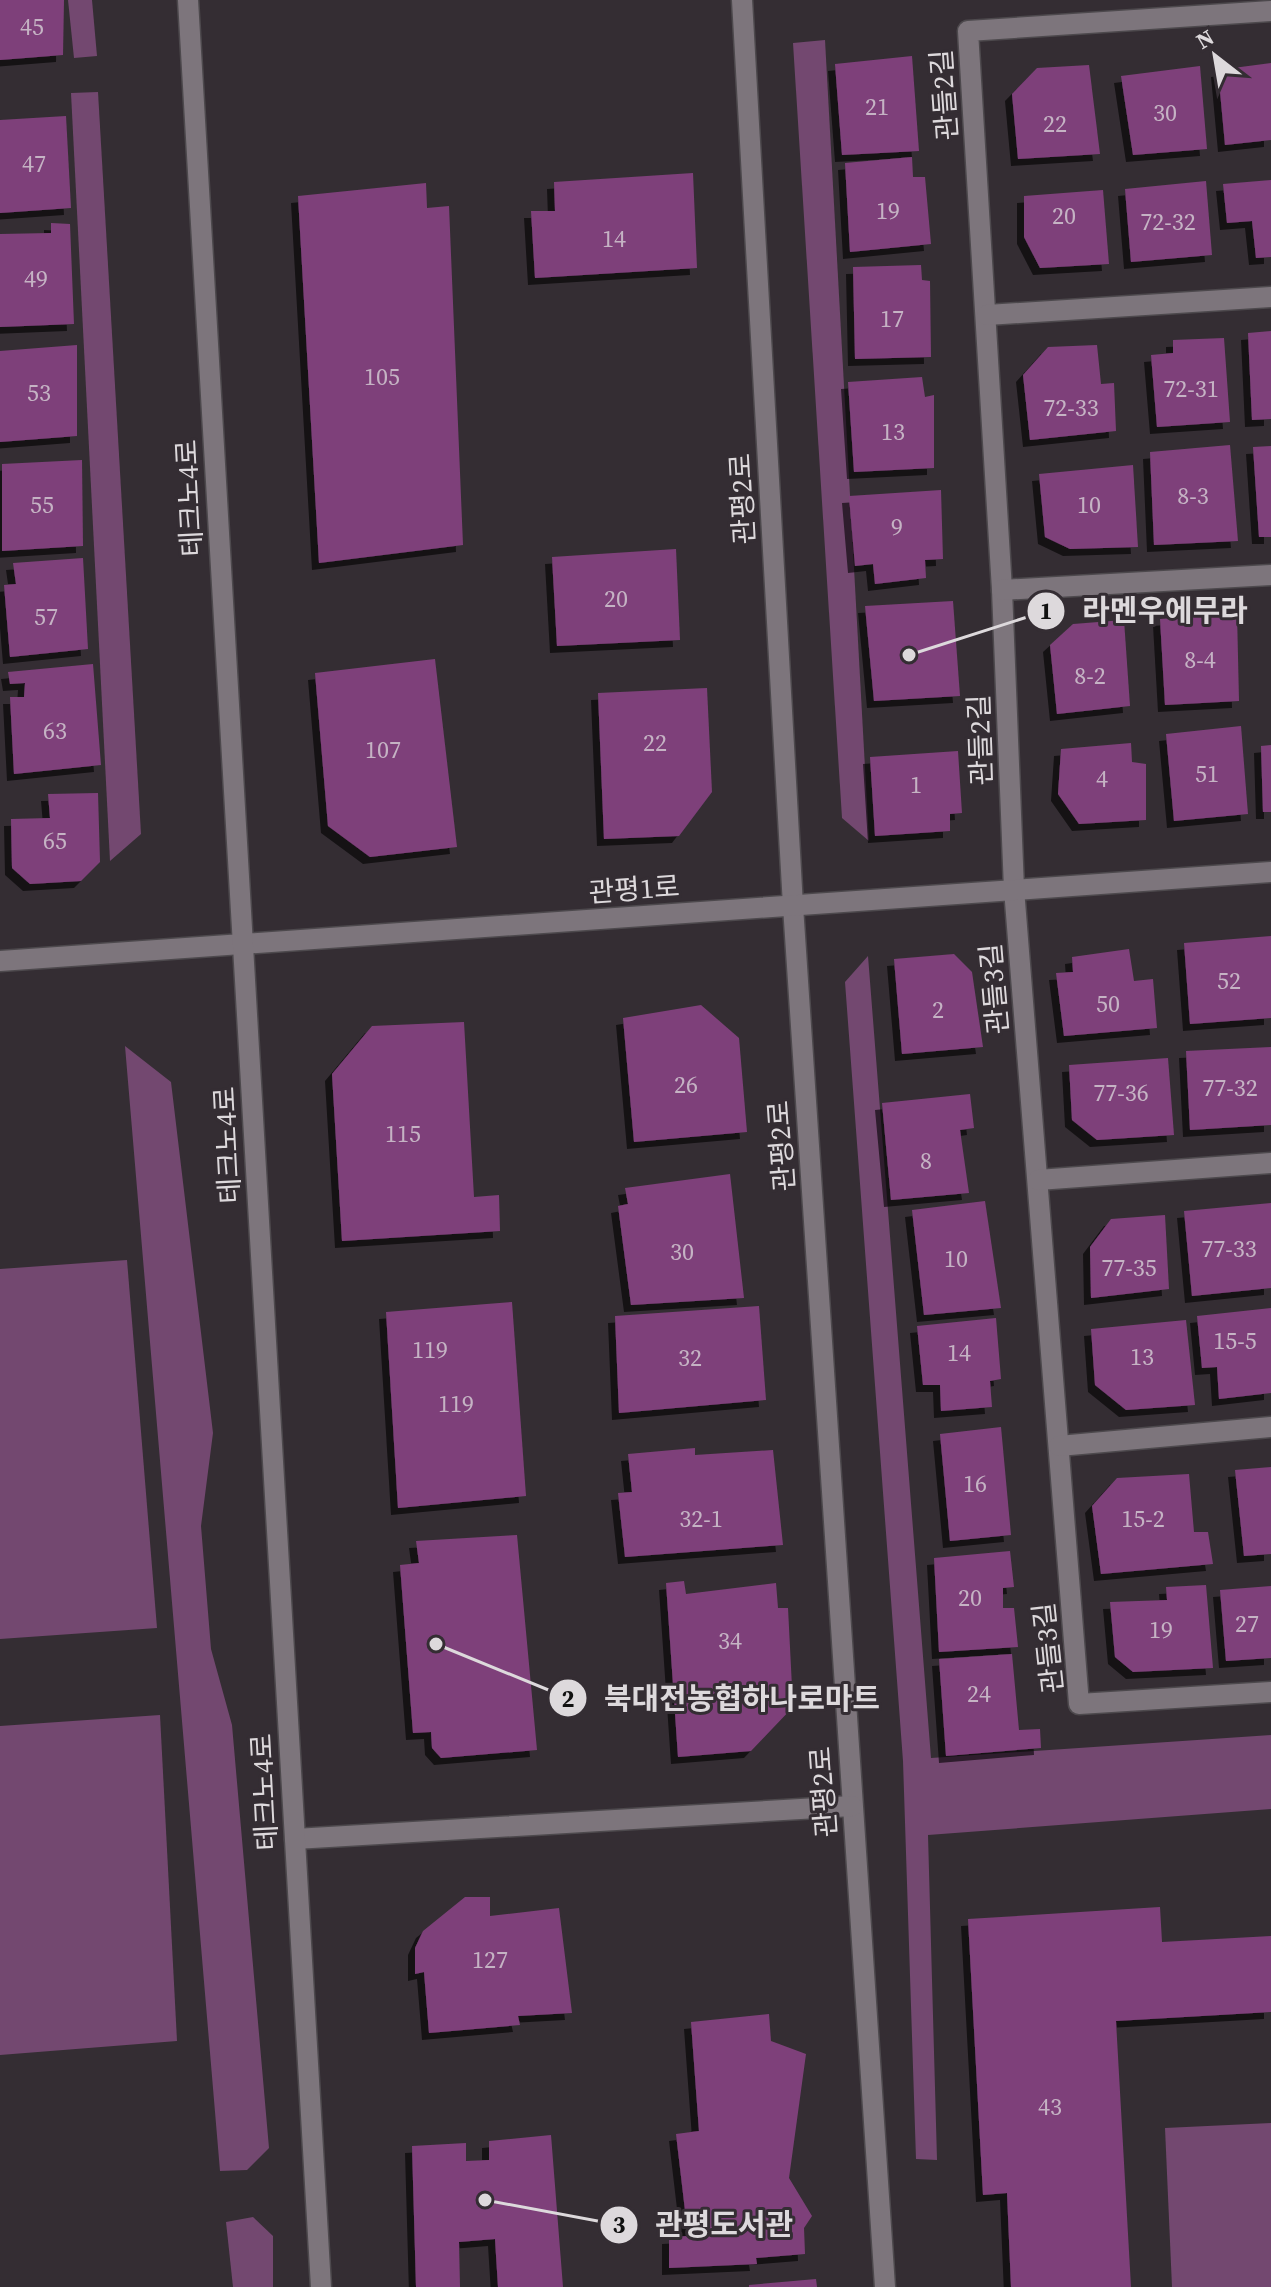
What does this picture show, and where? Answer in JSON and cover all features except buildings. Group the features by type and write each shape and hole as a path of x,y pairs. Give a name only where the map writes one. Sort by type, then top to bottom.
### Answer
{"street":[{"name":"테크노4로","path":"188,0 321,2287"},
{"name":"관평2로","path":"742,0 793,906 885,2287"},
{"name":"관들2길","path":"1014,889 1002,590 968,31 1271,11"},
{"path":"987,315 1271,297"},
{"path":"1002,590 1271,575"},
{"name":"관평1로","path":"0,961 1271,872"},
{"name":"관들3길","path":"1014,889 1079,1704 1271,1692"},
{"path":"1038,1180 1271,1163"},
{"path":"1059,1446 1271,1427"},
{"path":"295,1839 852,1806"}],"shaded area":[{"path":"68,0 92,0 97,56 74,58"},
{"path":"825,40 869,841 842,818 793,43"},
{"path":"98,92 141,834 110,861 71,93"},
{"path":"868,956 931,1758 1271,1735 1271,1809 928,1835 937,2160 916,2159 903,1761 845,982"},
{"path":"125,1046 171,1082 213,1433 201,1526 211,1649 232,1725 269,2148 247,2170 220,2171"},
{"path":"127,1260 157,1628 0,1639 0,1269"},
{"path":"160,1715 177,2041 0,2055 0,1726"},
{"path":"1271,2123 1271,2287 1172,2287 1165,2128"},
{"path":"253,2217 273,2236 273,2287 233,2287 226,2222"}],"place":[{"name":"라멘우에무라","path":"909,655"},
{"name":"북대전농협하나로마트","path":"436,1644"},
{"name":"관평도서관","path":"485,2200"}]}
